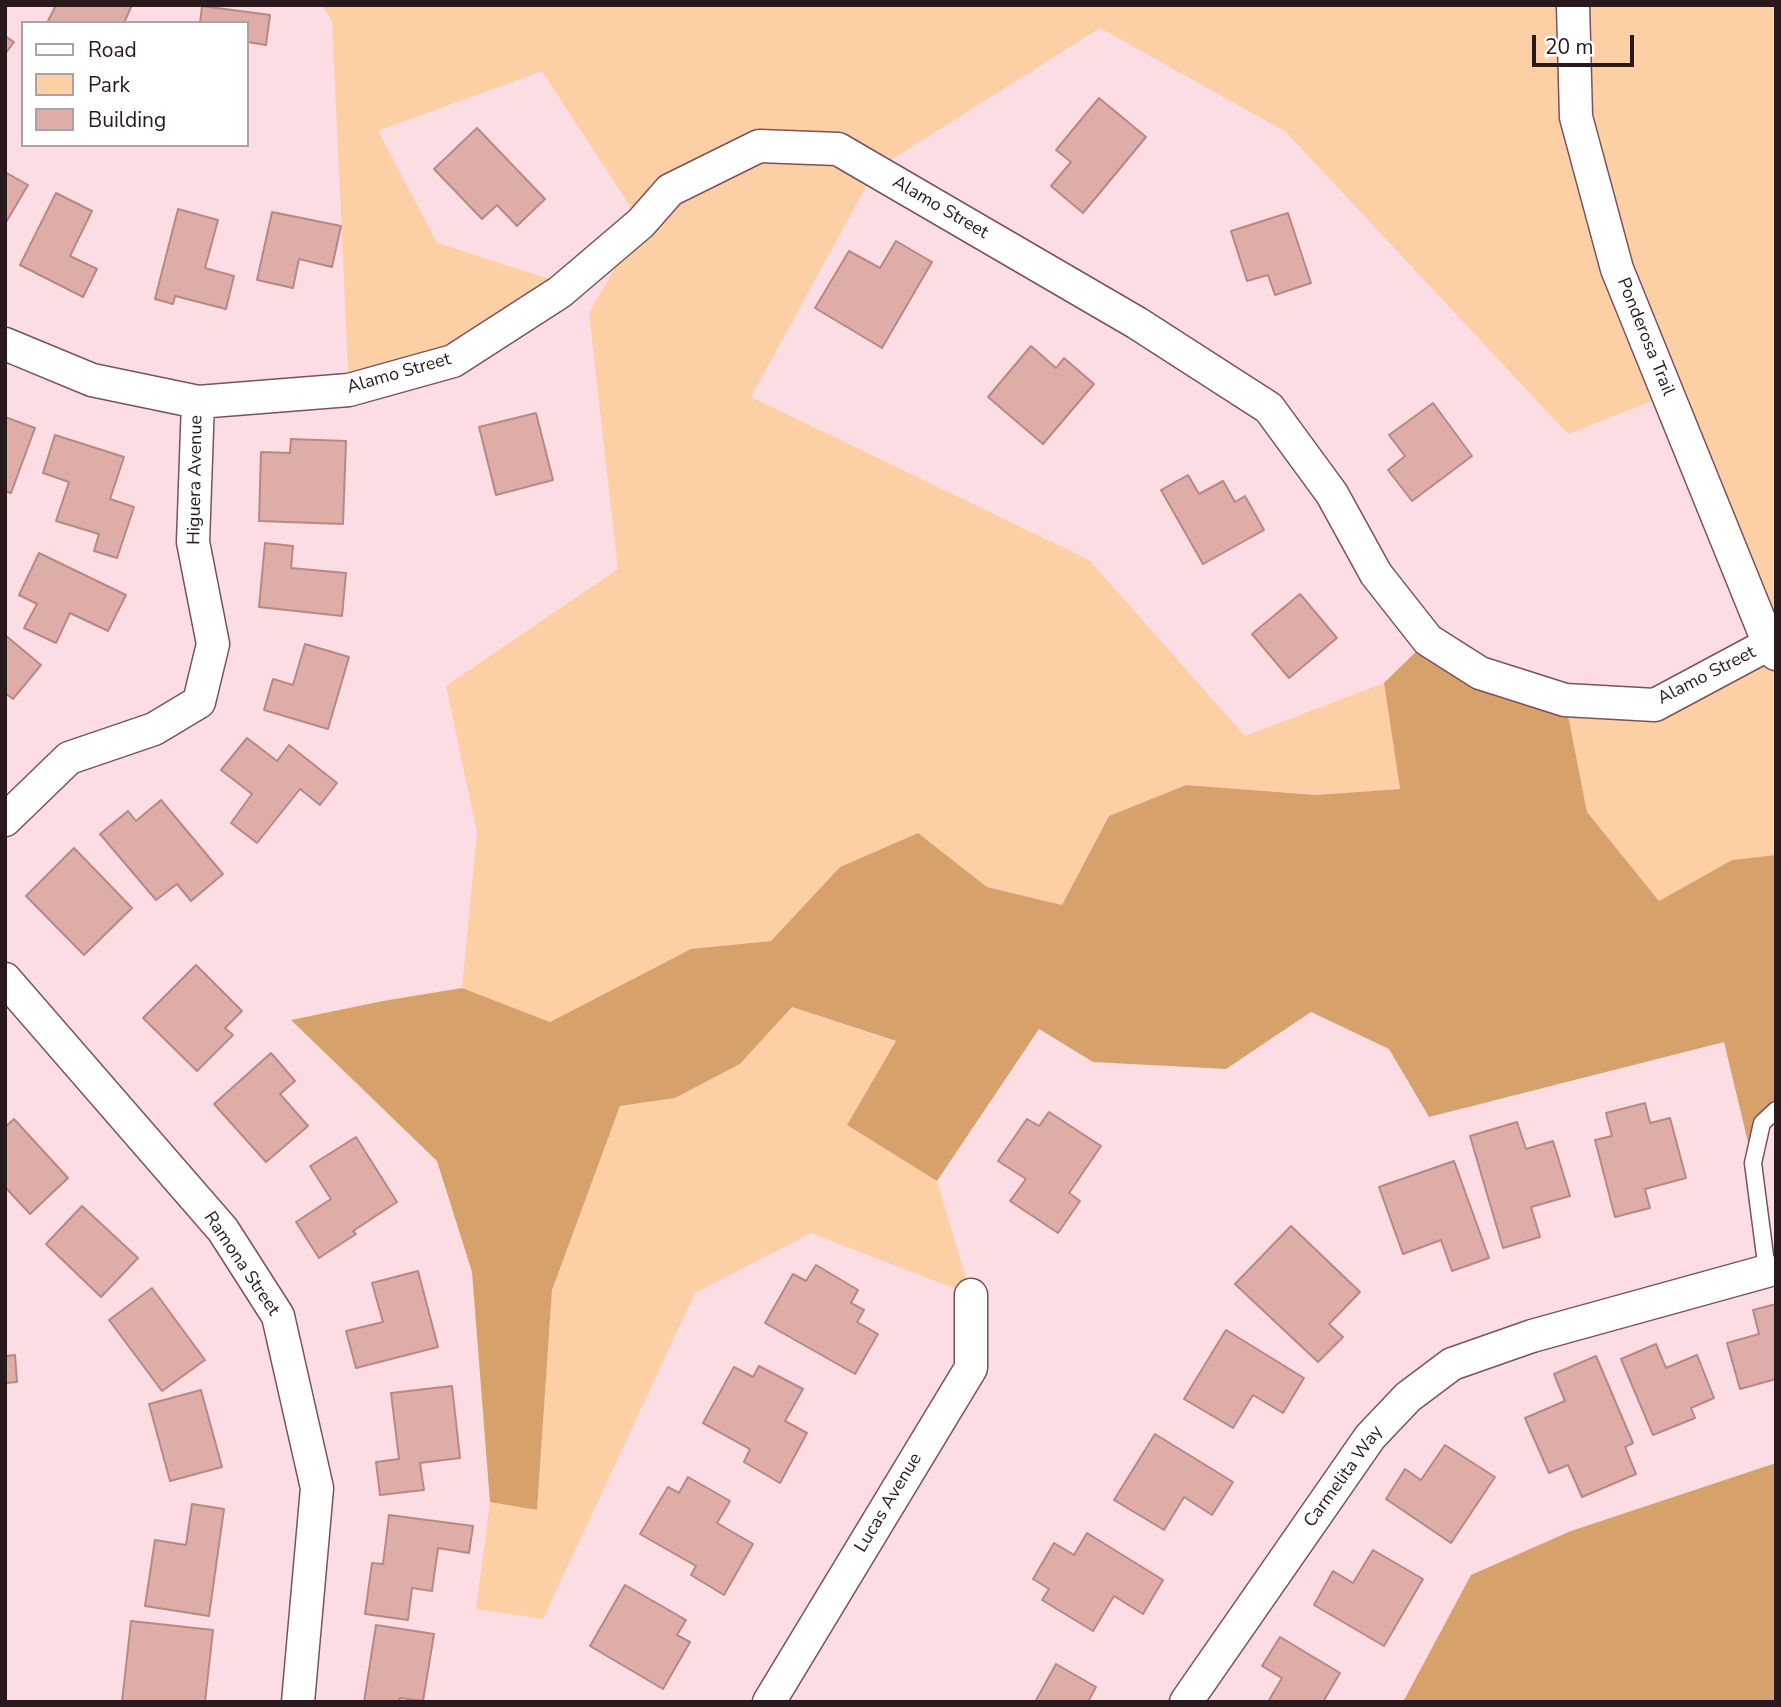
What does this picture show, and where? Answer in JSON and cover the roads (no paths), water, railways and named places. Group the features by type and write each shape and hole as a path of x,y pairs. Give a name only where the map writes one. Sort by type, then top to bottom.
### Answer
{"street":[{"name":"Ponderosa Trail","path":"1573,5 1576,117 1616,268 1773,649"},
{"name":"Alamo Street","path":"5,344 92,380 198,402 349,390 453,361 560,292 641,223 670,190 759,146 838,149 1138,323 1269,408 1332,494 1376,574 1428,640 1480,673 1565,700 1655,705 1773,649"},
{"name":"Higuera Avenue","path":"5,820 69,758 154,729 199,702 213,644 193,542 198,402"},
{"name":"Ramona Street","path":"5,979 223,1230 278,1316 317,1488 298,1702"},
{"name":"Carmelita Way","path":"1186,1702 1370,1437 1408,1397 1452,1364 1532,1336 1767,1271"},
{"name":"Lucas Avenue","path":"769,1702 971,1368 971,1294"}],"lane":[{"path":"1767,1271 1753,1163 1762,1123 1776,1110"}]}
